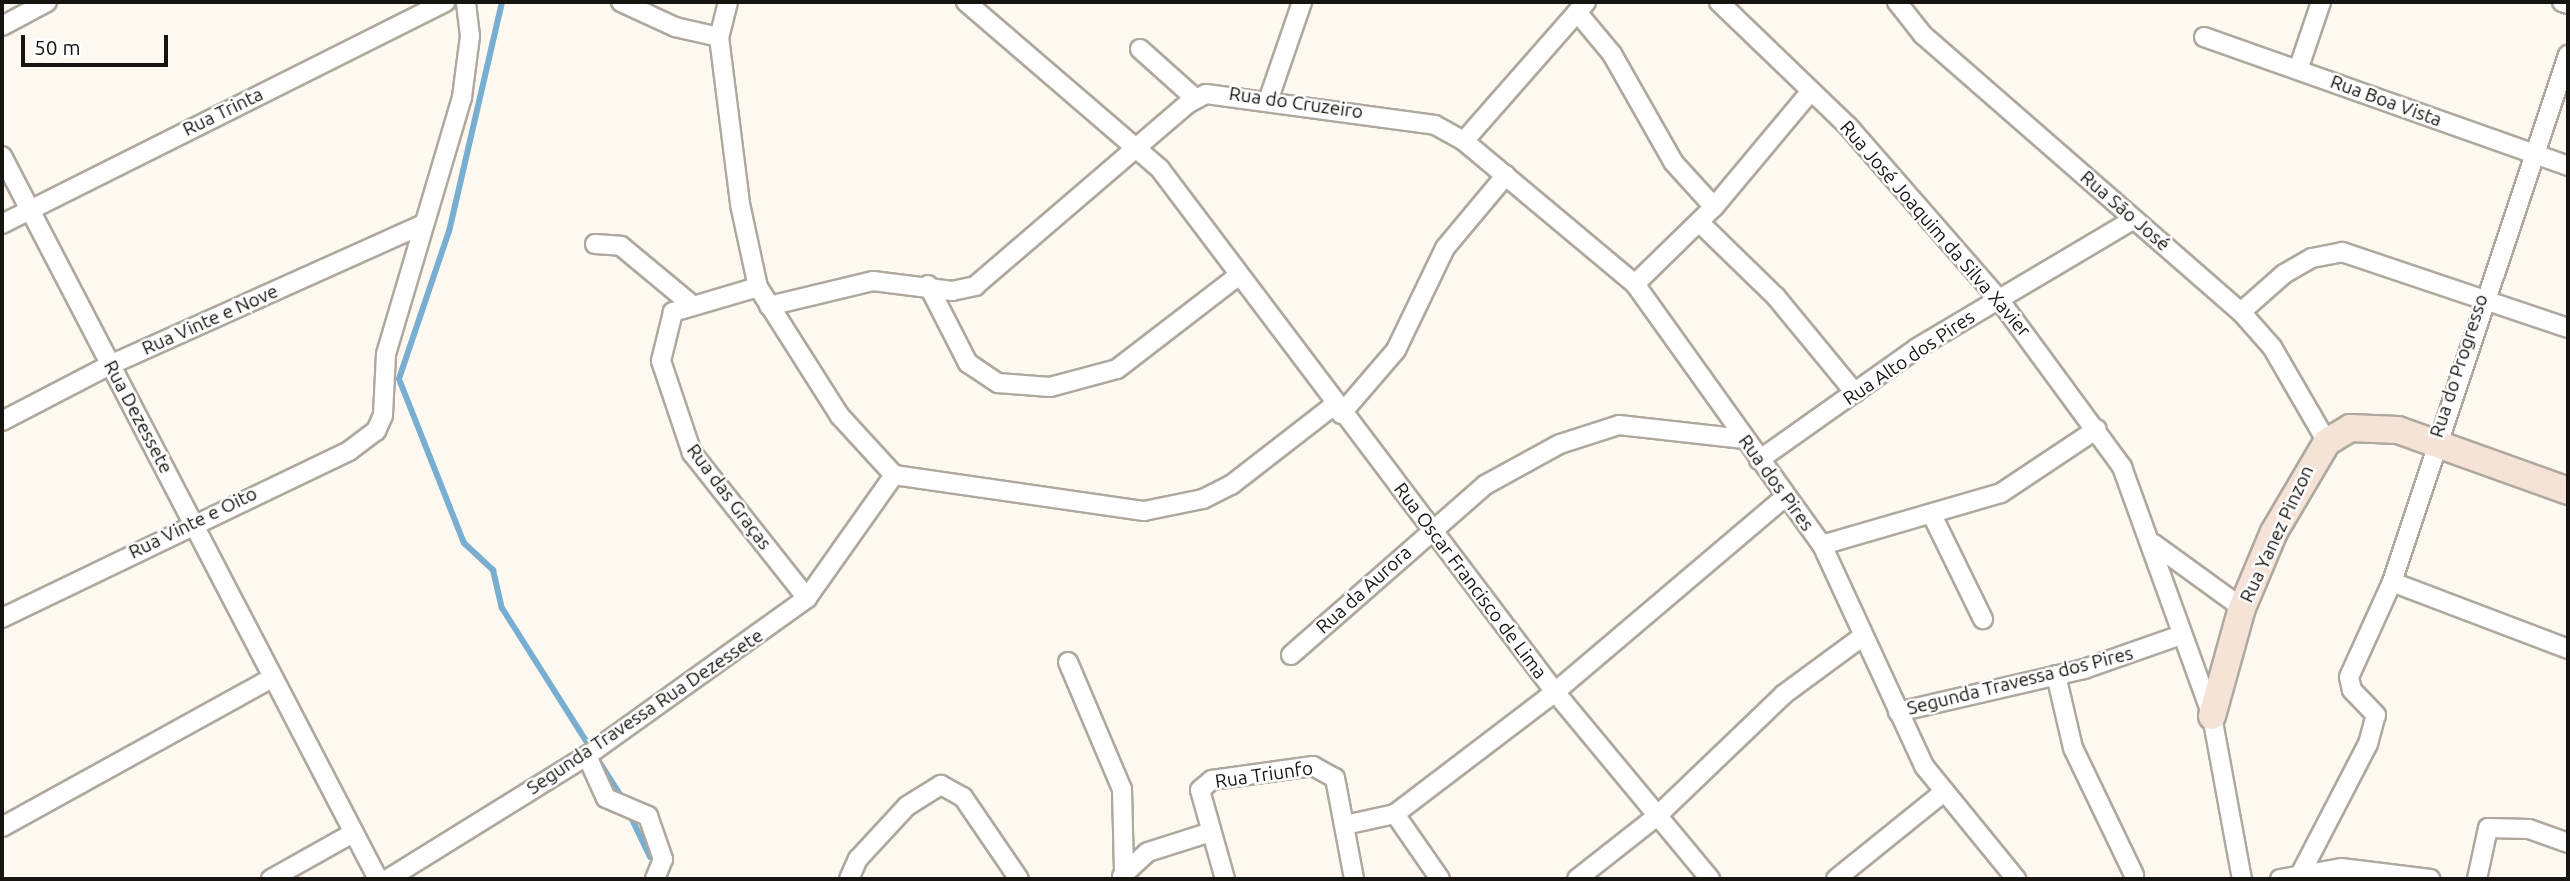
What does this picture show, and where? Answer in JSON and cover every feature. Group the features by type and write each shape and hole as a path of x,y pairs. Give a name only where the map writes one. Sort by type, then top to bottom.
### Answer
{"street":[{"path":"2,26 47,2"},
{"name":"Rua Trinta","path":"2,224 445,2"},
{"path":"422,225 462,97 470,36 466,2"},
{"path":"621,2 675,27 719,37"},
{"path":"727,2 719,37 740,204 758,287 840,416 894,475 1144,511 1203,499 1231,485 1338,409 1396,351 1445,248 1506,175"},
{"name":"Rua Oscar Francisco de Lima","path":"966,2 1141,147 1555,692 1710,879"},
{"path":"1269,98 1302,2"},
{"name":"Rua José Joaquim da Silva Xavier","path":"1719,2 1811,91 1998,298 2097,429 2122,467 2154,544 2181,635 2212,716 2242,879"},
{"name":"Rua São José","path":"1897,2 1923,35 2241,312 2272,347 2327,442"},
{"path":"2298,70 2321,2"},
{"path":"2562,2 2568,4"},
{"path":"1464,141 1581,7 1612,54 1674,163 1714,207"},
{"name":"Rua Boa Vista","path":"2204,37 2568,166"},
{"path":"769,306 873,281 928,285 952,291 975,286 1196,99 1140,49"},
{"name":"Rua do Progresso","path":"2301,873 2356,773 2376,715 2352,690 2349,677 2392,582 2482,297 2568,55"},
{"path":"1636,284 1714,207 1811,91"},
{"name":"Rua do Cruzeiro","path":"1196,99 1224,92 1404,117 1464,141"},
{"name":"Rua dos Pires","path":"1464,141 1636,284 1785,497 1822,545 1898,712 1944,792 2016,879"},
{"name":"Rua Dezessete","path":"2,156 377,879"},
{"name":"Rua Alto dos Pires","path":"1759,460 1998,298 2134,219"},
{"path":"1699,222 1776,298 1855,393"},
{"name":"Rua Vinte e Nove","path":"2,421 110,365 422,225"},
{"name":"Rua Vinte e Oito","path":"2,618 193,521 349,451 380,423 386,354 422,225"},
{"path":"595,244 621,246 692,305"},
{"path":"2241,312 2284,274 2329,252 2362,256 2568,328"},
{"path":"928,285 968,363 998,383 1051,387 1117,369 1239,275"},
{"name":"Rua das Graças","path":"758,287 673,312 663,333 661,361 674,414 692,453 807,598"},
{"name":"Rua da Aurora","path":"1291,655 1432,529 1523,462 1594,429 1619,425 1744,439"},
{"path":"2327,442 2350,428 2374,427 2434,443 2568,491"},
{"path":"1822,545 2001,494 2097,429"},
{"name":"Rua Yanez Pinzon","path":"2212,716 2242,608 2295,488 2327,442"},
{"name":"Segunda Travessa Rua Dezessete","path":"388,879 588,755 807,598 894,475"},
{"path":"1354,879 1345,825 1395,814 1555,692 1785,497"},
{"path":"1932,515 1983,620"},
{"path":"2154,544 2242,608"},
{"path":"2392,582 2568,649"},
{"name":"Segunda Travessa dos Pires","path":"1898,712 2056,675 2181,635"},
{"path":"1577,879 1657,816 1783,695 1863,636"},
{"path":"1068,662 1122,789 1122,876"},
{"path":"2056,675 2073,748 2134,875"},
{"path":"2,827 272,678"},
{"path":"588,755 606,798 648,816 660,845 655,879"},
{"name":"Rua Triunfo","path":"1225,879 1208,833 1200,798 1205,783 1313,766 1335,778 1345,825"},
{"path":"849,879 858,859 907,806 941,785 962,797 1019,879"},
{"path":"1836,879 1944,792"},
{"path":"1395,814 1440,879"},
{"path":"2477,879 2488,828 2529,829 2568,843"},
{"path":"271,879 353,833"},
{"path":"1122,876 1147,852 1208,833"},
{"path":"2280,879 2341,867 2388,876 2430,879"}],"waterway":[{"path":"502,2 449,231 399,379 464,543 493,570 502,608 624,801"},
{"path":"628,811 650,857"}]}
